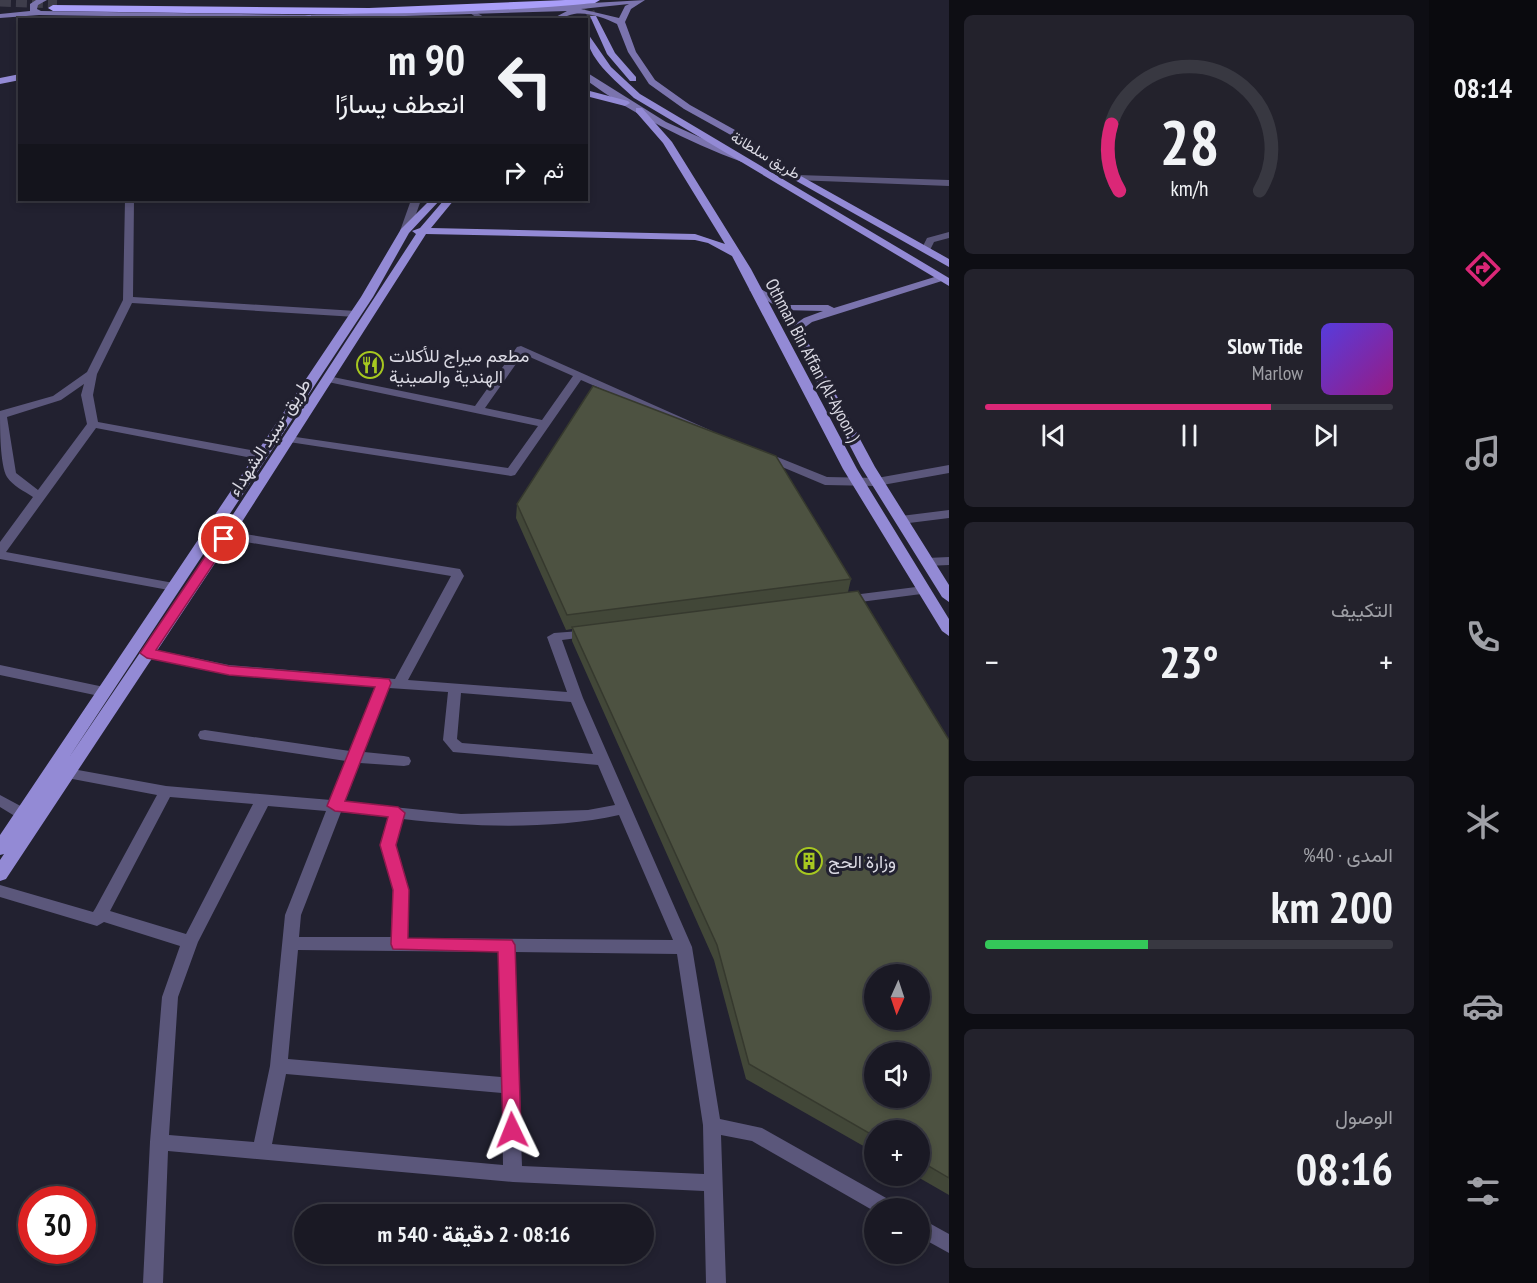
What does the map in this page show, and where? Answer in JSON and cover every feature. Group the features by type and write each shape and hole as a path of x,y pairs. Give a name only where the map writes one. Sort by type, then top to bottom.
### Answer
{"highway":[{"path":"309,5 334,0"},
{"path":"430,3 446,0"},
{"path":"525,0 430,3 363,9 309,5 55,6 549,12 595,0"}],"main road":[{"path":"39,13 33,10 34,4 43,0"},
{"path":"549,12 643,0"},
{"path":"643,0 628,8 621,22 632,52 652,82 687,107 741,137 765,160"},
{"path":"363,9 444,14"},
{"path":"0,16 39,13 344,18 506,11 565,14 587,12 621,22"},
{"path":"304,18 308,17"},
{"name":"طريق سلطانة","path":"593,18 611,54 634,80 668,105 949,264"},
{"name":"طريق سلطانة","path":"588,36 608,69 637,96 945,281"},
{"path":"588,76 625,103 701,143 750,162"},
{"path":"0,81 18,77"},
{"path":"588,94 625,103"},
{"name":"Othman Bin Affan (Al-Ayoon.)","path":"639,110 667,141 736,254 858,483 949,631"},
{"name":"طريق -سيد الشهداء","path":"0,848 356,314 405,231 434,201"},
{"name":"طريق -سيد الشهداء","path":"0,874 226,535 424,231 448,201"},
{"path":"405,231 695,237 712,241 736,254"},
{"path":"755,290 787,308 842,308 945,281"},
{"name":"Othman Bin Affan (Al-Ayoon.)","path":"842,308 808,320 798,327 798,335 842,421 877,482 949,597"}],"street":[{"path":"488,18 494,12"},
{"path":"474,13 483,18"},
{"path":"798,178 949,183"},
{"path":"129,201 128,300 92,374 87,395 93,424 0,553 174,587"},
{"path":"405,231 416,201"},
{"path":"926,250 930,240 949,235"},
{"path":"128,300 356,314"},
{"path":"478,410 521,349 720,436"},
{"path":"39,496 17,482 10,474 0,415 57,398 92,374"},
{"path":"289,439 511,472 579,375"},
{"path":"328,379 546,424"},
{"path":"93,424 262,456"},
{"path":"752,451 825,481 877,482 949,470"},
{"path":"901,520 949,514"},
{"path":"226,535 455,572 458,576 391,683 335,806 293,915 279,1066 261,1151"},
{"path":"927,562 949,561"},
{"path":"831,602 924,590"},
{"path":"601,631 555,637 576,698 684,947 712,1125 716,1283"},
{"path":"147,653 229,670 576,698"},
{"path":"0,670 104,692"},
{"path":"454,688 450,740 458,748 604,760"},
{"path":"205,735 356,757 404,761"},
{"path":"67,773 166,791 461,820 588,816 625,808"},
{"path":"0,891 97,920 166,791"},
{"path":"0,800 23,814"},
{"path":"153,1283 159,1142 170,997 190,942 263,800"},
{"path":"398,813 388,845 401,890 399,944"},
{"path":"100,914 190,942"},
{"path":"290,944 684,947"},
{"path":"506,945 513,1174"},
{"path":"279,1066 511,1086"},
{"path":"712,1125 756,1134 869,1198"},
{"path":"159,1142 513,1174 713,1183"},
{"path":"930,1233 949,1244"}],"building":[{"path":"593,386 776,456 851,579 567,615 517,504"},
{"name":"وزارة الحج","path":"858,591 949,740 949,1178 930,1167 930,1120 864,1120 864,1130 749,1064 717,945 572,627"}],"tunnel":[{"path":"584,0 593,18"},
{"path":"0,1 57,3"}],"place":[{"name":"مطعم ميراج للأكلات الهندية والصينية","path":"370,365"},
{"name":"وزارة الحج","path":"809,861"}],"route":[{"path":"224,539 147,653 229,670 384,683 335,806 398,813 388,845 401,890 399,944 506,945 512,1130"}]}
